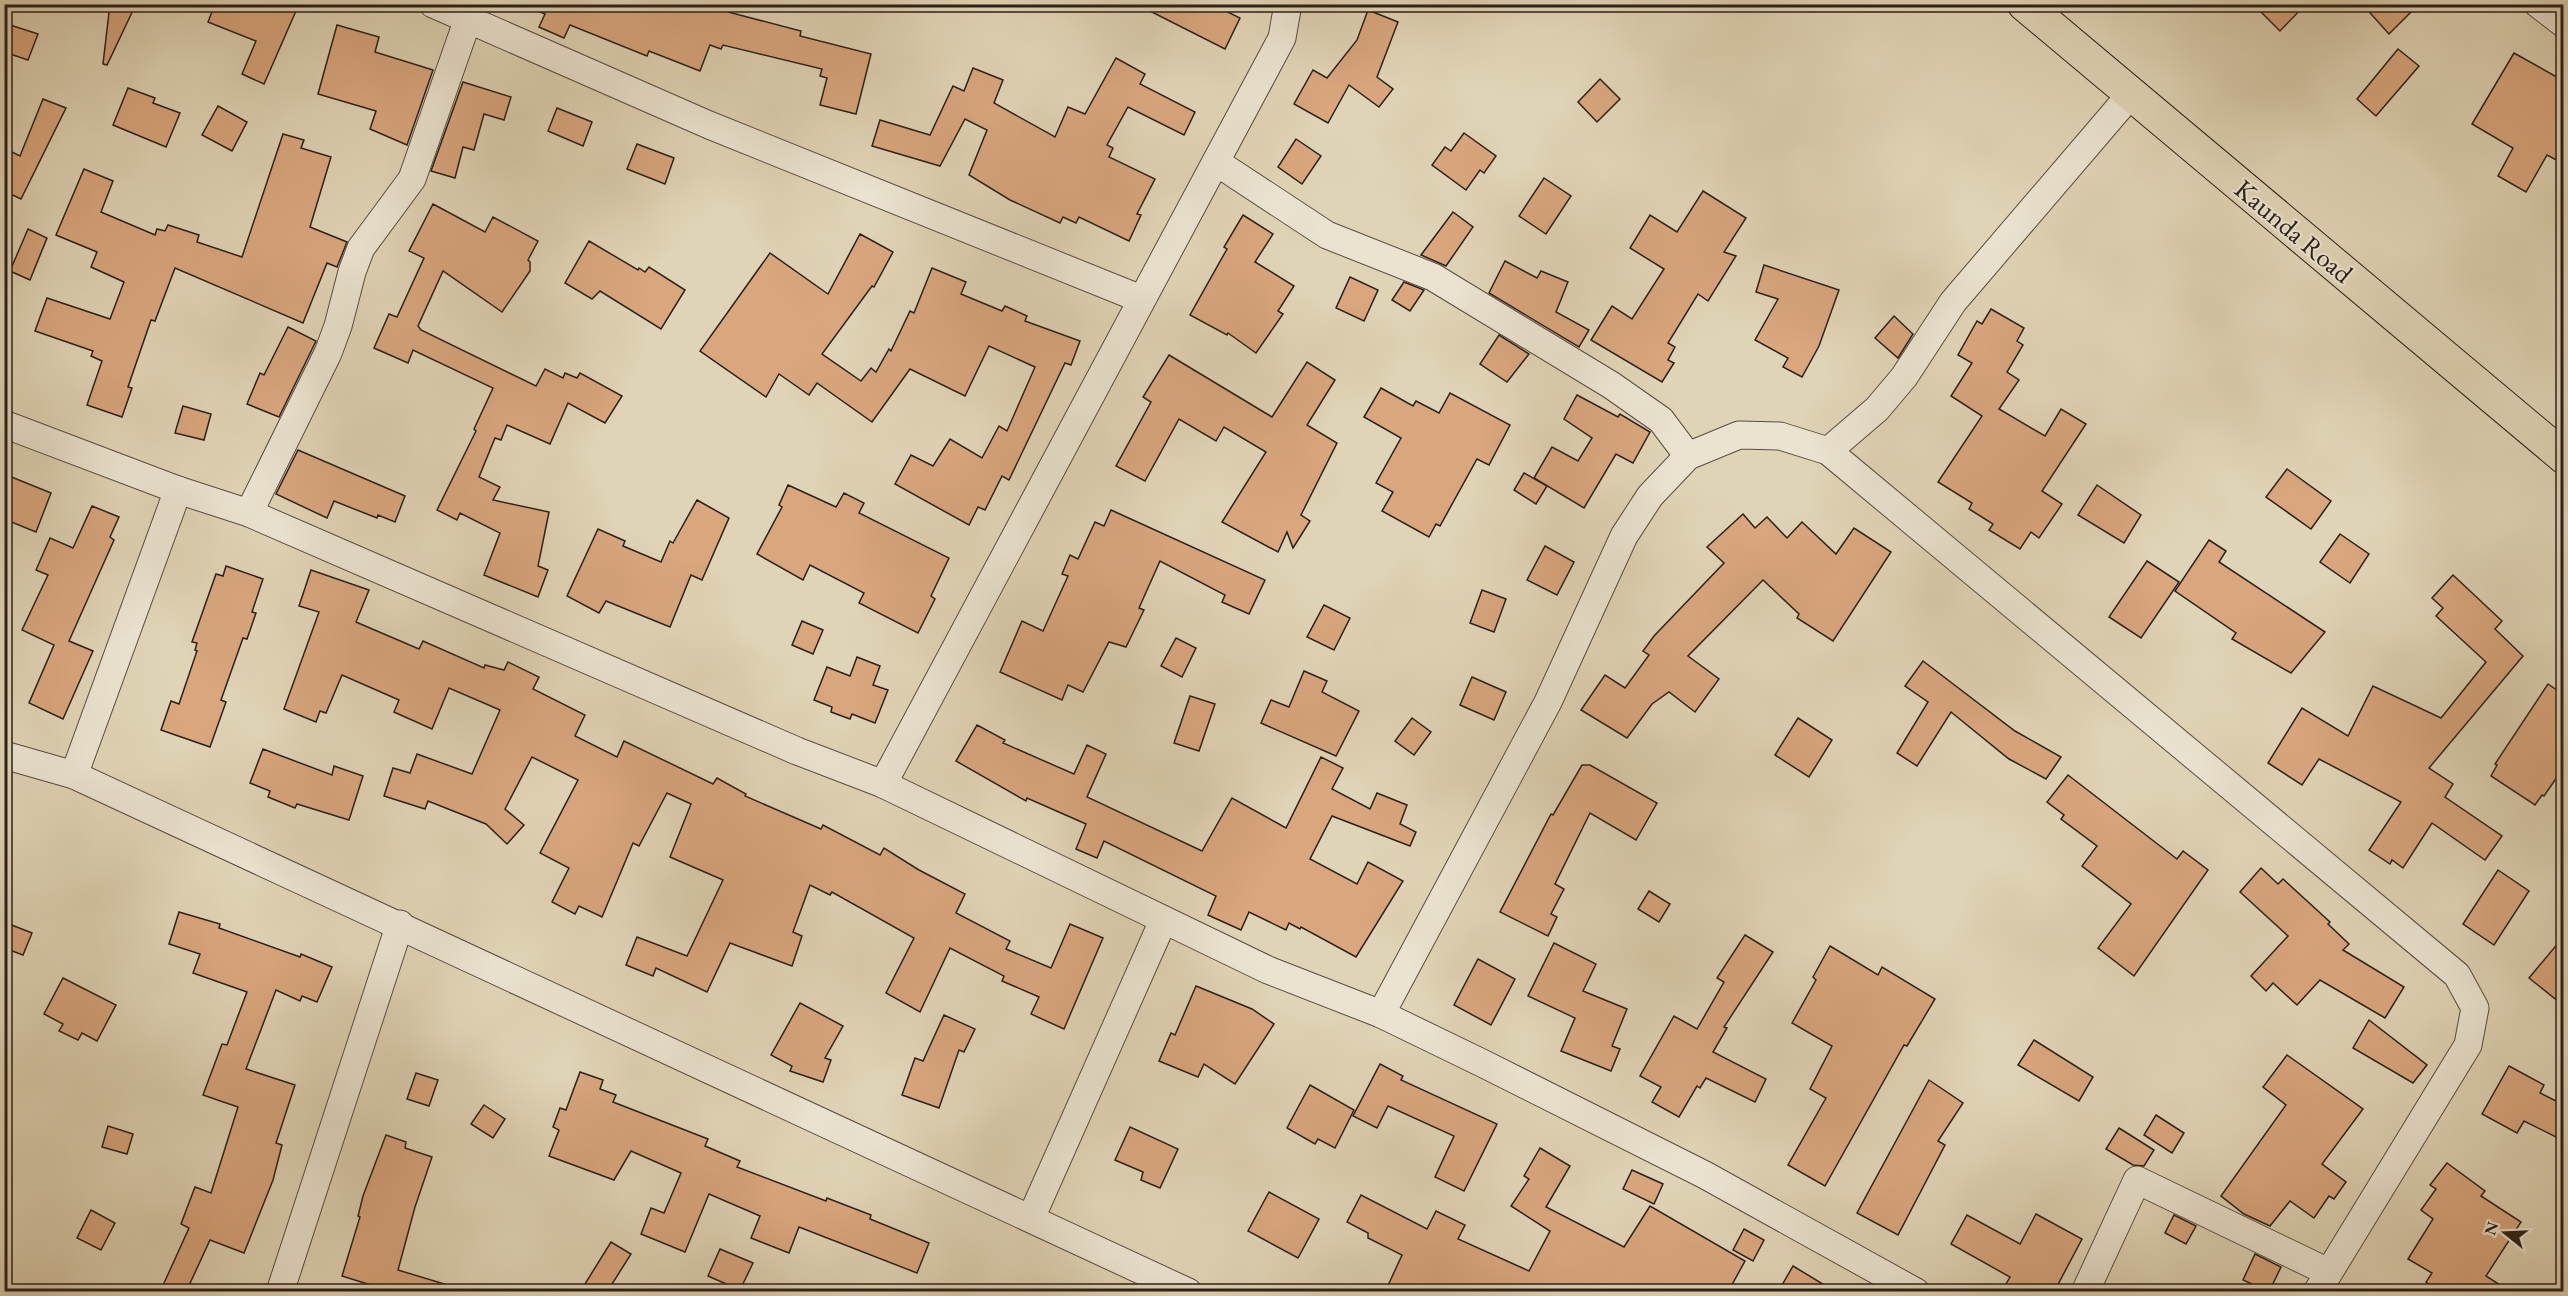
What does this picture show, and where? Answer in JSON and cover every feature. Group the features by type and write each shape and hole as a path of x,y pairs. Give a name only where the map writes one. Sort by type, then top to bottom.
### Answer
{"main road":[{"name":"Kaunda Road","path":"2024,4 2564,457"}],"street":[{"path":"433,4 709,125 1141,299"},
{"path":"882,784 1282,38 1288,4"},
{"path":"2538,4 2564,24"},
{"path":"249,513 328,353 338,326 351,272 361,248 412,179 468,19"},
{"path":"1828,451 1877,409 1904,377 1953,302 2131,94"},
{"path":"1216,162 1327,235 1433,278 1611,385 1661,420 1688,456"},
{"path":"4,424 178,490 249,513 796,751 882,784 1268,970 1381,1014 1705,1175 1916,1292"},
{"path":"1381,1014 1548,702 1624,536 1650,496 1688,456 1739,435 1780,436 1828,451 2457,975 2475,1008 2468,1045 2322,1282 2138,1180 2085,1292"},
{"path":"75,775 178,490"},
{"path":"4,755 75,775 1188,1292"},
{"path":"1031,1218 1163,921"},
{"path":"280,1292 400,924"}],"building":[{"path":"110,4 136,4 107,65 103,64"},
{"path":"215,4 299,4 264,84 242,74 256,41 208,22"},
{"path":"522,4 731,4 728,12 801,31 800,36 871,54 856,114 820,105 827,78 820,76 822,69 723,45 721,49 710,45 700,71 649,51 647,56 570,25 564,38 539,27 545,14"},
{"path":"1136,4 1212,4 1240,18 1225,49"},
{"path":"2253,4 2306,4 2280,31"},
{"path":"2362,4 2419,4 2389,34"},
{"path":"1368,10 1398,22 1377,77 1393,89 1379,107 1349,85 1328,123 1294,104 1313,70 1327,78 1357,40"},
{"path":"4,23 38,34 28,60 4,52"},
{"path":"337,25 379,37 375,52 433,70 407,145 370,129 376,111 318,94"},
{"path":"2398,49 2419,66 2376,116 2357,99"},
{"path":"2514,53 2564,81 2564,164 2547,155 2526,192 2498,176 2513,148 2472,124"},
{"path":"1116,58 1145,74 1140,84 1195,112 1184,135 1128,107 1107,145 1113,148 1109,157 1155,179 1137,214 1141,215 1129,241 1079,217 1076,223 1063,217 1060,223 1010,200 969,175 987,130 965,119 940,166 872,146 880,120 930,135 953,86 964,91 973,68 1003,80 994,103 1055,137 1068,107 1085,114"},
{"path":"1600,79 1620,99 1597,122 1578,102"},
{"path":"463,82 511,97 504,120 484,114 474,150 463,147 455,178 431,171"},
{"path":"128,88 155,98 153,103 180,113 166,147 113,125"},
{"path":"43,99 66,108 21,199 4,191 4,148 20,156"},
{"path":"218,106 247,122 232,151 202,135"},
{"path":"557,108 592,122 583,146 548,131"},
{"path":"1464,133 1496,156 1484,173 1480,170 1466,190 1432,165 1445,147 1451,151"},
{"path":"283,134 304,140 301,148 331,157 310,227 347,242 337,267 327,263 303,323 175,268 155,321 151,320 128,387 132,388 122,417 87,405 102,361 91,356 93,351 35,331 47,298 110,319 124,282 91,267 97,252 56,235 84,169 113,181 101,212 155,235 157,229 165,231 168,225 199,235 197,242 242,257"},
{"path":"1296,139 1321,156 1302,184 1278,167"},
{"path":"637,144 674,158 665,184 627,169"},
{"path":"1544,178 1571,196 1546,234 1519,216"},
{"path":"1703,191 1746,218 1724,252 1736,256 1708,301 1698,294 1668,343 1675,347 1668,360 1674,363 1662,382 1591,340 1612,306 1632,319 1664,269 1630,248 1650,215 1677,232"},
{"path":"433,204 485,232 493,217 538,241 528,260 530,271 502,312 443,271 418,326 421,330 536,386 545,369 563,378 565,373 577,378 580,373 622,396 605,423 568,403 550,444 507,425 501,440 495,438 479,477 500,487 493,500 549,512 538,566 548,570 538,597 484,575 500,533 460,513 457,520 437,510 476,431 474,429 493,388 413,350 408,363 374,348 389,314 397,317 424,258 409,251"},
{"path":"1453,212 1473,227 1446,266 1421,255"},
{"path":"1243,215 1273,234 1255,262 1294,286 1278,311 1283,314 1256,353 1228,333 1227,335 1190,315 1227,249 1224,247"},
{"path":"28,229 47,238 30,280 10,271"},
{"path":"860,234 893,252 874,287 872,286 822,354 861,381 871,368 876,372 889,349 891,351 910,311 914,313 932,268 966,282 961,294 1002,311 1005,306 1027,316 1025,321 1080,341 1071,365 1065,363 1009,480 1002,476 985,510 978,507 969,525 895,484 911,455 933,466 950,439 982,458 999,426 1007,431 1035,367 989,346 965,396 910,369 872,422 817,383 809,395 779,374 766,397 700,351 770,253 828,294"},
{"path":"589,241 638,270 639,268 645,272 649,267 685,290 661,329 600,291 592,299 565,283"},
{"path":"1505,261 1537,278 1541,271 1568,282 1556,312 1589,330 1579,347 1489,293"},
{"path":"1764,265 1839,290 1819,346 1802,377 1783,367 1788,358 1755,340 1778,299 1756,292"},
{"path":"1350,277 1378,290 1364,321 1336,308"},
{"path":"1404,282 1424,290 1410,311 1392,300"},
{"path":"1991,309 2024,328 2017,341 2023,345 2007,372 2019,380 1999,409 2045,436 2061,409 2086,424 2042,491 2062,504 2039,538 2031,532 2020,549 1989,530 1993,524 1969,509 1972,503 1938,482 1982,416 1951,396 1972,363 1958,355 1977,321 1982,324"},
{"path":"1894,316 1913,334 1898,358 1875,338"},
{"path":"288,327 316,341 279,417 247,404 260,373 264,375"},
{"path":"1499,335 1529,354 1507,382 1480,364"},
{"path":"1169,355 1272,417 1307,362 1335,380 1307,425 1337,443 1301,515 1310,521 1293,548 1287,532 1278,552 1222,522 1266,452 1224,427 1216,441 1179,419 1145,481 1116,466 1151,402 1143,397"},
{"path":"1381,388 1413,406 1416,401 1439,413 1450,393 1510,425 1489,465 1477,459 1440,526 1436,524 1429,537 1382,511 1393,492 1376,483 1401,438 1364,417"},
{"path":"1577,395 1618,417 1620,414 1650,432 1633,463 1616,454 1584,508 1534,478 1552,447 1578,461 1592,438 1564,419"},
{"path":"183,406 211,414 204,440 175,433"},
{"path":"298,450 405,496 395,522 378,515 377,518 334,501 327,518 276,494"},
{"path":"2287,469 2331,501 2311,529 2266,497"},
{"path":"1524,473 1547,486 1536,504 1514,490"},
{"path":"4,474 51,493 36,532 4,519"},
{"path":"788,485 836,507 844,493 864,503 859,513 949,558 931,596 935,599 918,633 859,603 864,593 810,565 803,580 757,554 782,507 779,505"},
{"path":"2097,485 2141,515 2124,543 2078,515"},
{"path":"697,500 729,518 702,580 691,575 670,627 606,601 599,613 567,596 598,529 625,541 623,546 661,562 670,541 673,543"},
{"path":"92,506 119,517 110,537 114,540 69,641 93,651 63,719 29,703 54,645 22,630 48,575 36,570 50,538 73,548"},
{"path":"1111,510 1265,580 1249,614 1222,602 1225,595 1160,561 1139,608 1144,610 1126,647 1109,642 1083,692 1068,685 1062,700 1000,672 1022,621 1043,631 1068,576 1062,574 1070,555 1078,559 1095,522 1104,526"},
{"path":"1743,514 1755,528 1767,517 1787,538 1802,522 1836,554 1854,528 1891,552 1833,641 1797,618 1799,614 1763,580 1688,656 1719,679 1695,712 1669,692 1652,704 1627,738 1581,710 1605,675 1625,688 1649,655 1643,651 1654,636 1724,563 1707,547"},
{"path":"2340,534 2369,554 2350,583 2320,562"},
{"path":"2209,540 2226,551 2219,562 2325,632 2291,673 2232,639 2236,633 2175,591"},
{"path":"1545,546 1574,562 1557,595 1527,580"},
{"path":"2147,561 2179,582 2141,638 2109,617"},
{"path":"226,566 263,579 252,612 256,613 247,639 243,638 221,700 226,702 210,747 161,730 171,701 179,704 197,651 195,650 197,643 192,642 216,574 223,576"},
{"path":"311,570 369,590 356,622 419,649 423,641 484,668 485,665 504,670 508,662 539,677 533,689 585,715 575,736 617,757 624,741 713,784 717,778 746,794 745,796 821,829 823,825 880,855 884,848 919,870 965,894 956,913 1010,941 1006,949 1051,968 1070,924 1103,938 1064,1029 1031,1014 1039,997 1002,981 1004,976 950,948 920,1012 886,993 914,938 832,892 830,895 810,885 793,932 802,936 792,966 730,943 707,992 656,968 653,976 626,965 637,937 687,956 723,880 670,857 691,804 667,793 639,846 633,843 602,917 579,906 575,914 552,902 569,868 540,853 578,780 532,757 505,809 524,825 507,844 486,824 428,801 425,809 384,796 393,768 410,773 417,754 472,774 500,710 449,688 432,729 394,712 399,700 342,675 326,713 320,711 316,722 284,709 319,612 299,606"},
{"path":"2453,575 2502,621 2495,629 2523,656 2429,768 2453,784 2445,797 2502,836 2485,860 2432,823 2403,868 2392,860 2390,864 2369,850 2401,802 2319,759 2302,785 2268,763 2302,708 2348,736 2373,686 2441,718 2486,662 2436,616 2443,608 2432,598"},
{"path":"1482,590 1506,599 1494,632 1470,623"},
{"path":"1324,605 1350,618 1334,650 1307,637"},
{"path":"802,621 823,630 813,654 792,645"},
{"path":"1176,638 1196,648 1182,677 1161,666"},
{"path":"857,657 880,666 873,685 888,690 875,723 852,714 850,719 831,712 832,707 814,700 827,667 850,676"},
{"path":"1923,661 2015,731 2061,757 2046,779 2009,759 1951,712 1917,766 1897,753 1928,702 1905,686"},
{"path":"1304,671 1327,681 1322,692 1359,711 1336,756 1261,723 1271,700 1289,707"},
{"path":"1472,677 1506,692 1494,720 1460,705"},
{"path":"2548,684 2564,695 2564,767 2535,805 2491,776 2497,765 2495,764"},
{"path":"1190,696 1215,704 1199,751 1174,743"},
{"path":"1412,718 1431,732 1414,755 1395,741"},
{"path":"1798,718 1832,740 1809,777 1775,755"},
{"path":"977,725 1005,740 1003,743 1074,774 1087,745 1106,754 1087,797 1202,851 1232,798 1286,828 1321,757 1343,768 1332,789 1370,809 1377,793 1407,805 1400,824 1416,832 1410,846 1332,816 1310,859 1357,884 1368,862 1403,881 1356,957 1301,927 1300,929 1289,923 1286,930 1249,912 1241,930 1208,915 1216,896 1104,841 1097,858 1076,849 1086,824 1027,798 1026,801 956,761"},
{"path":"263,749 332,775 334,766 363,776 349,820 297,804 295,808 268,797 270,791 250,783"},
{"path":"1582,765 1590,765 1657,803 1636,840 1590,813 1555,884 1564,889 1551,914 1557,917 1548,936 1500,912 1551,814 1553,815"},
{"path":"2068,775 2177,859 2183,851 2208,870 2134,976 2098,948 2131,904 2082,866 2097,846 2061,819 2064,815 2047,802"},
{"path":"2261,868 2278,884 2283,879 2330,922 2328,924 2349,944 2343,950 2404,987 2385,1018 2320,980 2297,1005 2273,983 2266,991 2251,976 2288,936 2240,892"},
{"path":"2498,870 2529,891 2494,945 2463,924"},
{"path":"1649,891 1670,904 1659,922 1638,909"},
{"path":"179,912 220,924 219,928 300,957 301,954 332,967 317,1002 302,996 300,1001 276,990 246,1069 295,1085 276,1143 282,1145 273,1180 244,1253 210,1240 186,1292 160,1292 189,1228 181,1224 195,1187 211,1193 238,1107 203,1095 222,1044 227,1045 247,992 193,973 200,954 169,944"},
{"path":"4,922 32,933 23,955 4,948"},
{"path":"1745,935 1773,952 1724,1027 1727,1028 1713,1052 1766,1079 1755,1102 1706,1078 1700,1088 1697,1086 1679,1117 1652,1102 1661,1087 1640,1076 1674,1016 1697,1029 1724,982 1717,978"},
{"path":"2564,936 2564,1006 2529,978"},
{"path":"1554,943 1596,964 1583,991 1627,1009 1612,1046 1620,1049 1611,1071 1561,1051 1575,1018 1528,996"},
{"path":"1830,946 1878,975 1882,967 1935,999 1907,1046 1904,1045 1825,1186 1788,1165 1826,1098 1810,1089 1832,1046 1792,1023 1816,980 1813,977"},
{"path":"1478,959 1515,979 1491,1025 1454,1005"},
{"path":"63,978 116,1005 97,1041 82,1033 78,1040 59,1031 63,1024 44,1014"},
{"path":"1196,986 1252,1009 1274,1024 1235,1084 1204,1064 1198,1077 1159,1061 1171,1033 1175,1035"},
{"path":"800,1003 843,1026 825,1058 831,1060 823,1082 790,1071 792,1066 771,1055"},
{"path":"944,1015 975,1029 964,1052 959,1050 939,1108 902,1095 915,1058 923,1061"},
{"path":"2369,1020 2427,1065 2413,1083 2353,1048"},
{"path":"2034,1040 2093,1077 2079,1101 2018,1065"},
{"path":"2287,1055 2363,1109 2322,1164 2346,1182 2334,1199 2329,1196 2314,1218 2290,1201 2270,1226 2244,1214 2221,1196 2286,1105 2263,1087"},
{"path":"1380,1064 1403,1076 1401,1080 1497,1124 1464,1191 1435,1177 1454,1136 1388,1106 1377,1128 1353,1116"},
{"path":"2509,1066 2544,1085 2540,1093 2564,1105 2564,1141 2524,1121 2517,1133 2482,1114"},
{"path":"580,1072 603,1080 600,1089 616,1095 613,1102 708,1139 705,1146 740,1161 737,1167 826,1201 827,1198 871,1215 870,1219 929,1243 917,1273 799,1227 789,1253 751,1238 760,1216 709,1194 685,1252 641,1234 651,1208 664,1213 681,1173 631,1151 614,1180 549,1156 559,1130 553,1127 560,1108 566,1110"},
{"path":"416,1073 438,1080 429,1106 407,1099"},
{"path":"1929,1080 1963,1103 1938,1141 1945,1145 1898,1235 1857,1213"},
{"path":"1310,1085 1354,1110 1335,1148 1318,1139 1315,1144 1287,1128"},
{"path":"484,1105 505,1119 493,1138 471,1124"},
{"path":"2156,1115 2184,1133 2172,1153 2144,1135"},
{"path":"108,1126 133,1134 127,1154 102,1147"},
{"path":"1130,1127 1178,1149 1160,1188 1141,1180 1143,1172 1115,1160"},
{"path":"2119,1128 2154,1150 2144,1166 2133,1165 2106,1149"},
{"path":"386,1135 406,1142 405,1148 432,1157 415,1207 398,1270 451,1286 450,1292 393,1292 342,1276 360,1217 358,1216 363,1196"},
{"path":"1540,1148 1570,1166 1546,1207 1624,1247 1650,1206 1745,1261 1728,1292 1385,1292 1402,1255 1368,1238 1368,1233 1347,1222 1361,1195 1427,1229 1436,1211 1465,1225 1458,1239 1529,1271 1550,1231 1511,1206 1529,1179 1524,1176"},
{"path":"2447,1163 2485,1191 2481,1196 2521,1222 2486,1276 2511,1292 2440,1292 2426,1282 2432,1273 2408,1259 2433,1219 2421,1210 2436,1189 2430,1185"},
{"path":"1632,1170 1663,1184 1654,1204 1623,1189"},
{"path":"1269,1192 1319,1219 1298,1258 1248,1231"},
{"path":"91,1210 115,1223 101,1250 77,1238"},
{"path":"2036,1214 2082,1239 2054,1292 2018,1292 2006,1284 2010,1277 1951,1244 1967,1215 2020,1244"},
{"path":"2174,1215 2196,1226 2186,1244 2165,1233"},
{"path":"1744,1229 1764,1240 1753,1261 1733,1250"},
{"path":"611,1242 631,1254 607,1292 580,1292"},
{"path":"720,1249 753,1263 740,1290 708,1276"},
{"path":"2255,1254 2281,1267 2269,1292 2243,1280"},
{"path":"1793,1266 1836,1292 1778,1292"}]}
